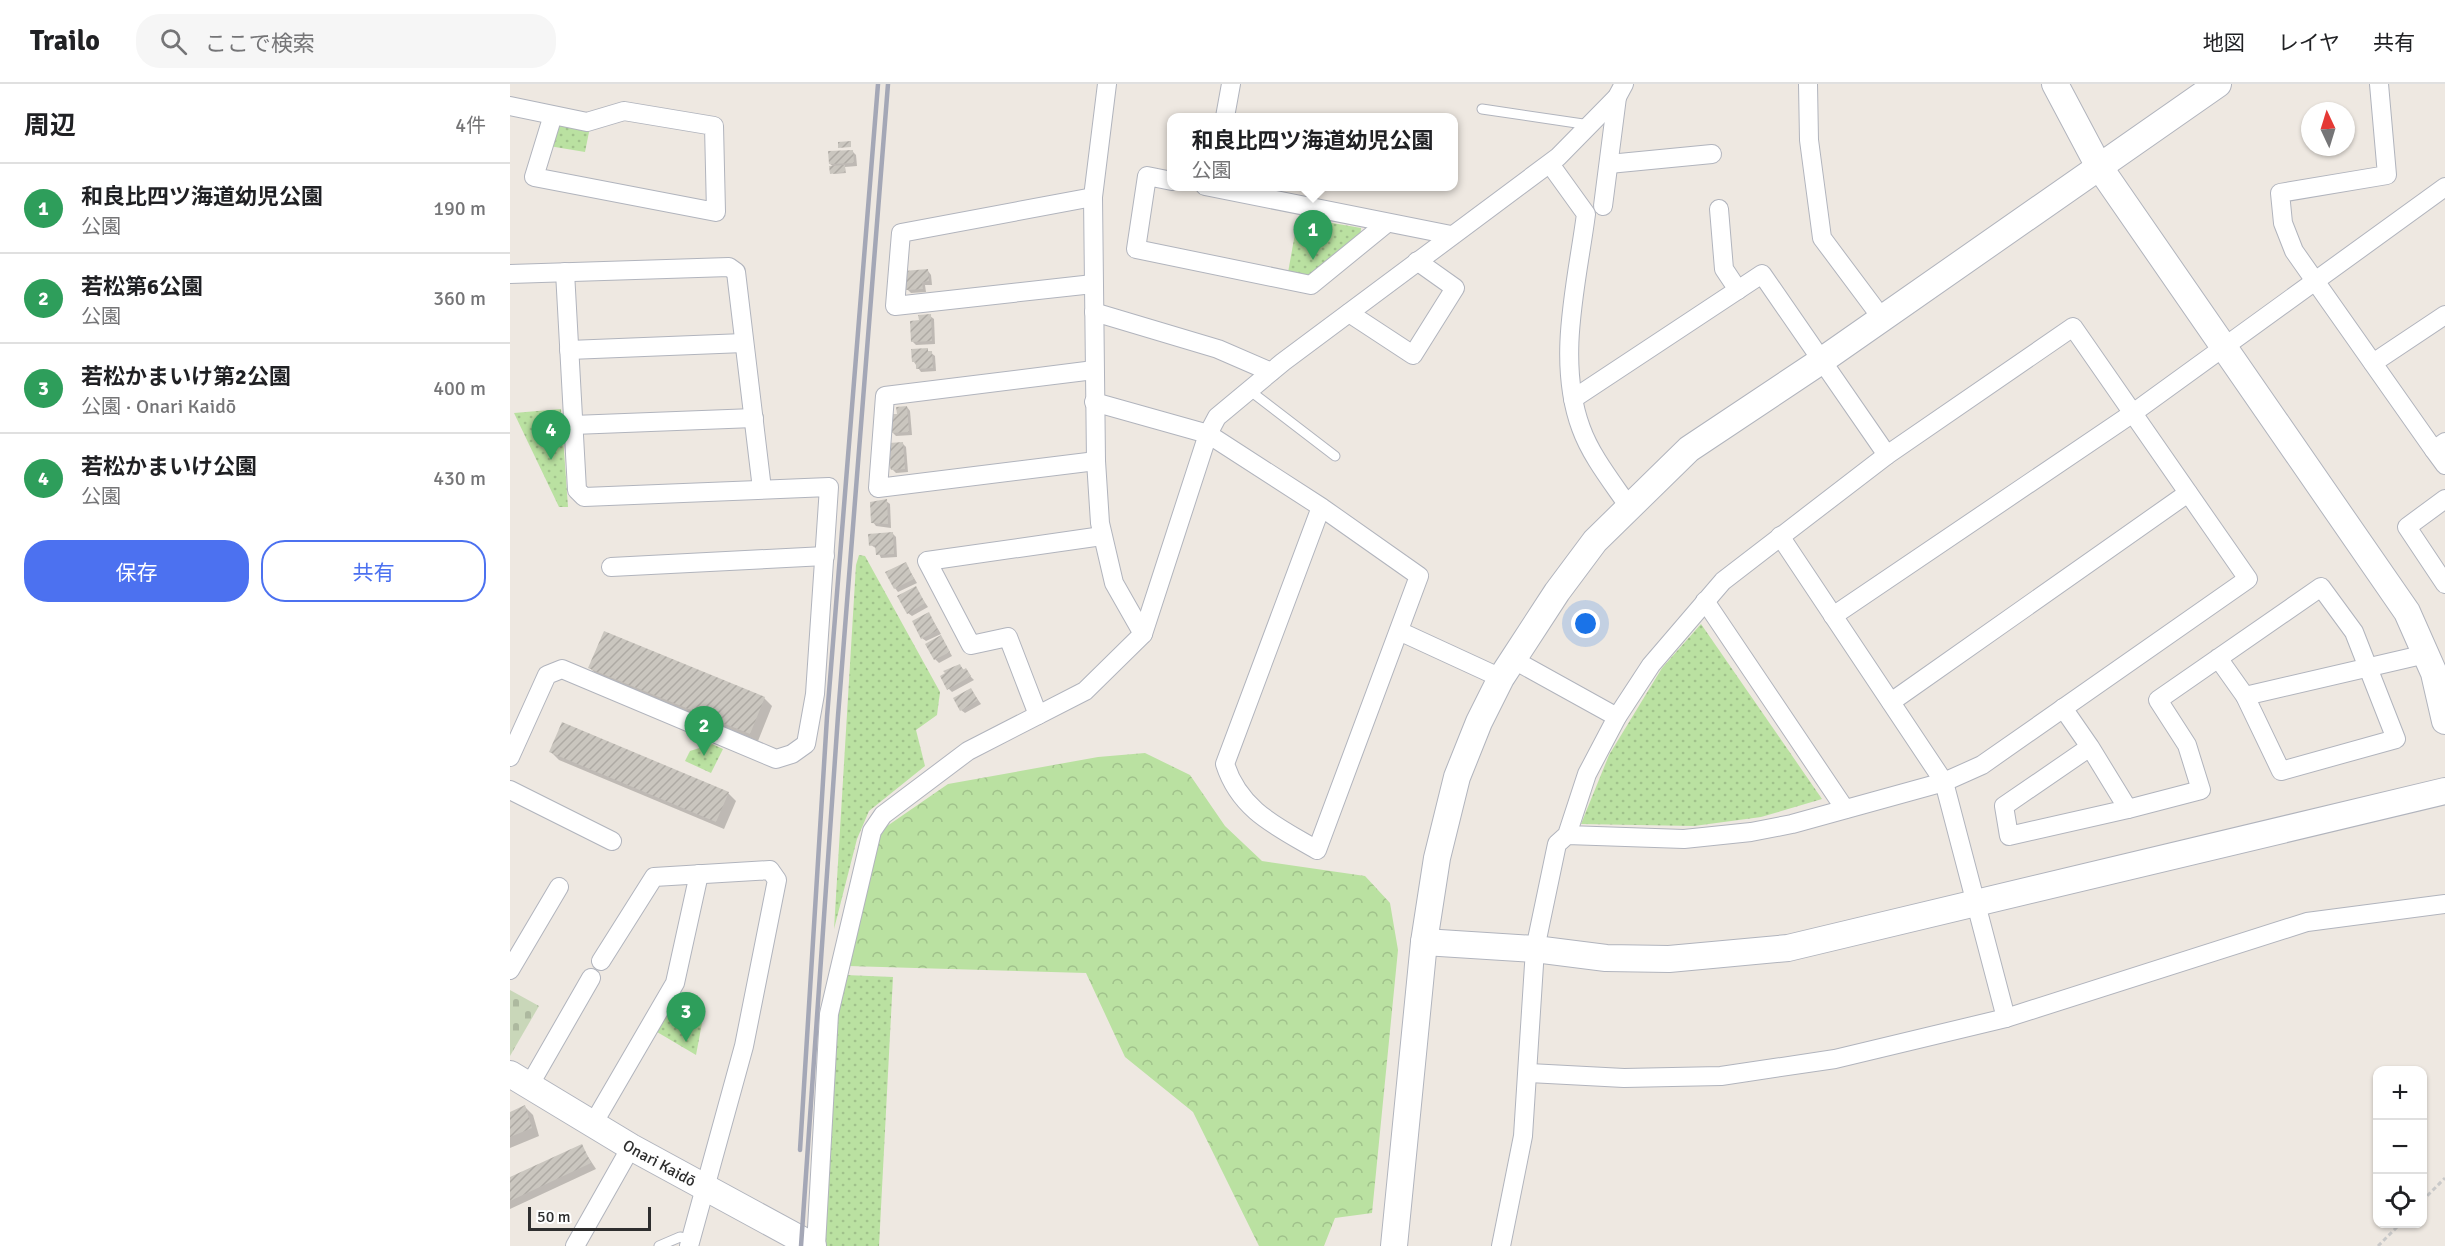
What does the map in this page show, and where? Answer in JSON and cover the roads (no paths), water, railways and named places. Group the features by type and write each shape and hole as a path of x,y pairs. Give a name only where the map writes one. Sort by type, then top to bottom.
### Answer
{"street":[{"path":"1107,84 1093,197 1095,461 1102,536 1114,582 1143,634"},
{"path":"1226,113 1231,84"},
{"path":"1808,84 1809,140 1822,238 1881,317"},
{"path":"2055,84 2098,165 2407,612 2434,673 2445,721"},
{"path":"2379,84 2387,175 2280,193 2283,223 2294,251 2373,363 2440,446 2445,465"},
{"path":"1394,1246 1424,942 1437,858 1457,777 1479,722 1508,669 1557,592 1595,541 1689,449 1824,359 2211,86"},
{"path":"814,1246 829,1014 872,831 883,815 968,751 1085,691 1143,634 1208,434 1216,417 1271,372 1451,235 1550,164 1621,91"},
{"path":"1603,206 1621,91"},
{"path":"510,106 587,122 624,111 714,126 716,212 534,177 553,115"},
{"path":"1609,164 1712,154"},
{"path":"1550,164 1586,214 1569,338 1573,399 1581,430 1601,466 1629,507"},
{"path":"1167,180 1148,176 1136,249 1311,285 1387,224"},
{"path":"1833,616 2133,413 2445,187"},
{"path":"1229,191 1451,235"},
{"path":"1093,197 901,233 895,306 1093,284"},
{"path":"1719,210 1724,269 1738,290"},
{"path":"1349,313 1413,355 1455,288 1418,261"},
{"path":"510,274 729,267 736,272 762,489"},
{"path":"511,753 547,675 561,669 777,759 792,754 806,744 815,694 829,487 584,497 577,490 565,272"},
{"path":"1573,399 1762,274 1824,359 1887,455"},
{"path":"1094,312 1218,350 1271,372"},
{"path":"2373,363 2445,315"},
{"path":"1501,1246 1523,1136 1529,1073 1535,949 1557,844 1567,835 1587,774 1617,717 1651,665 1723,581 1887,455 2073,327 2247,579 1982,765 1944,782 1751,832 1684,839 1567,835"},
{"path":"569,350 744,343"},
{"path":"1094,370 885,396 878,488 1095,461"},
{"path":"1094,402 1208,434 1321,507 1419,576 1317,850 1255,813 1230,780 1226,764 1321,507"},
{"path":"573,424 754,418"},
{"path":"1891,702 2188,493"},
{"path":"2445,499 2407,527 2445,584"},
{"path":"1038,715 1008,637 971,645 927,561 1102,536"},
{"path":"1780,536 1944,782 2006,1018"},
{"path":"611,567 825,556"},
{"path":"2090,747 2004,806 2009,836 2201,790 2187,745 2158,700 2218,658 2321,587 2354,632 2396,739 2281,771 2245,696 2218,658"},
{"path":"1705,602 1845,809"},
{"path":"1399,631 1508,669 1617,717"},
{"path":"2245,696 2426,654"},
{"path":"2063,708 2128,809"},
{"path":"510,790 607,834"},
{"path":"1424,942 1535,949 1606,958 1669,959 1788,948 2445,791"},
{"path":"601,961 654,877 771,870 777,880 744,1046 689,1242"},
{"path":"593,1124 675,983 699,874"},
{"path":"510,969 557,899"},
{"path":"1529,1073 1624,1078 1722,1076 1835,1059 2006,1018 2307,922 2445,904"},
{"path":"520,1080 591,978"},
{"name":"Onari Kaidō","path":"520,1080 631,1147 814,1246"},
{"path":"575,1246 631,1147"}],"lane":[{"path":"1482,109 1590,125"},
{"path":"1249,390 1335,456"},
{"path":"659,1246 680,1237 689,1242"}],"railway":[{"path":"800,1150 827,717 878,84"},
{"path":"801,1246 838,716 888,84"}],"place":[{"name":"和良比四ツ海道幼児公園","path":"1313,260"},
{"name":"若松かまいけ公園","path":"551,460"},
{"name":"若松第6公園","path":"704,756"},
{"name":"若松かまいけ第2公園","path":"686,1042"}]}
